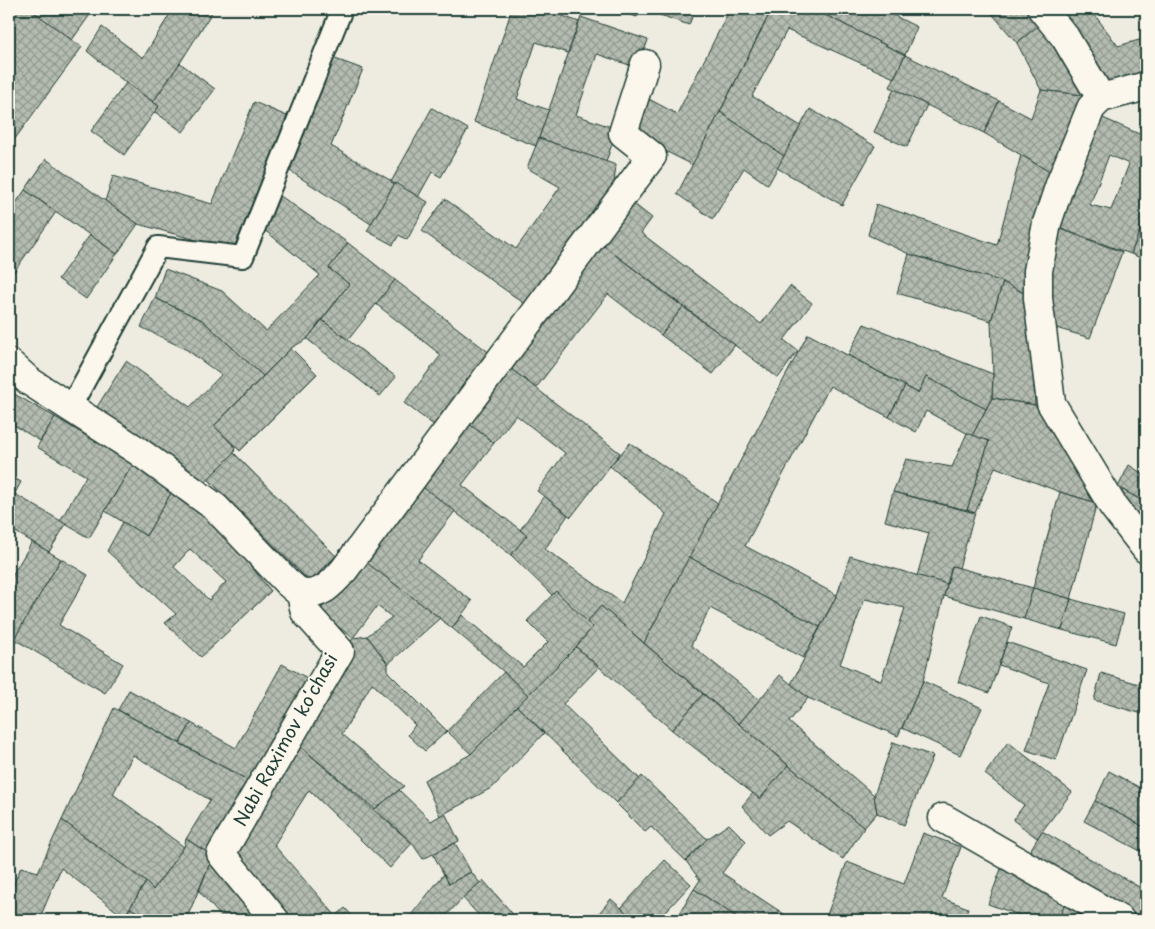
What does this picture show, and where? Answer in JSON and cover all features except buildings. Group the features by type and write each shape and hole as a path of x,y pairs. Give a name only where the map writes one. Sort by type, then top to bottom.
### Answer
{"street":[{"path":"1042,9 1065,37 1101,98"},
{"path":"9,363 29,381 138,451 215,507 287,582 302,594 311,595 320,592 331,585 344,570 652,156 623,133 645,64"},
{"path":"1146,86 1101,98 1091,108 1060,184 1047,223 1038,271 1038,298 1050,403 1113,506 1146,549"},
{"name":"Nabi Raximov koʻchasi","path":"275,920 221,854 340,651 305,612 302,594"},
{"path":"943,818 1120,920"}],"lane":[{"path":"70,408 158,247 243,257 342,9"}]}
